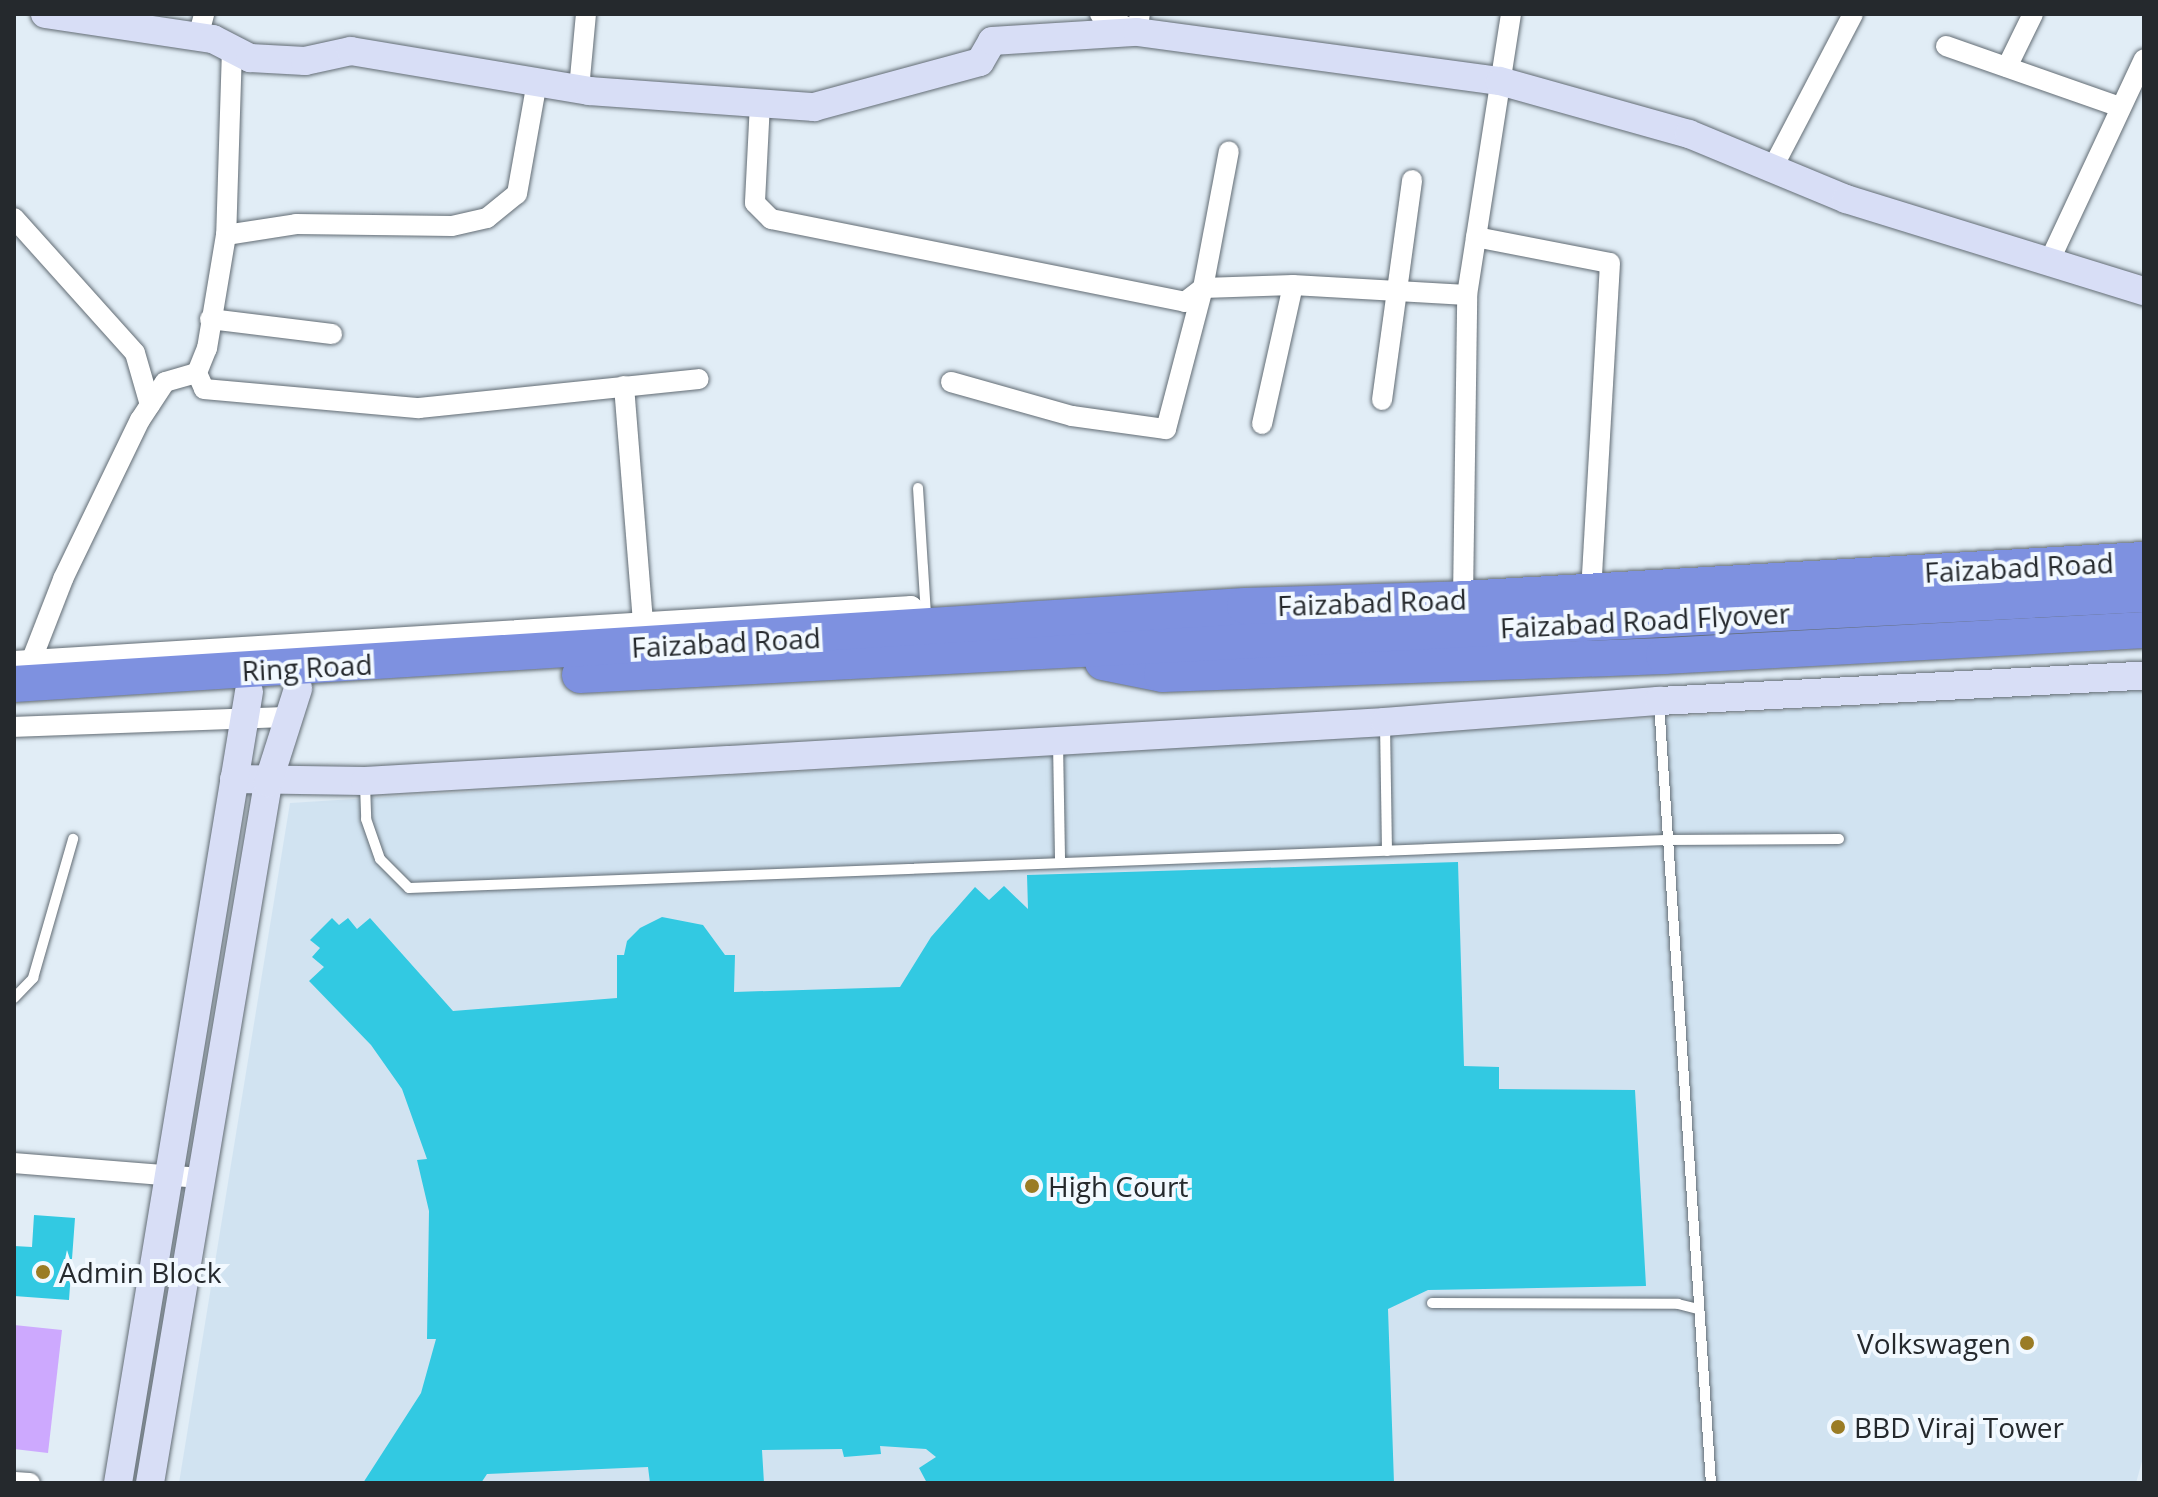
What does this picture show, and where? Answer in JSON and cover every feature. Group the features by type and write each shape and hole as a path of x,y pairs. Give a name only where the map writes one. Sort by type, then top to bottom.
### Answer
{"highway":[{"name":"Faizabad Road","path":"601,650 644,634 1463,599 2144,560"},
{"name":"Faizabad Road Flyover","path":"1051,652 2144,594"},
{"path":"1051,652 1162,674 1664,656 2144,630"},
{"name":"Ring Road","path":"19,680 601,650"},
{"name":"Faizabad Road","path":"19,680 247,705 1051,652"}],"street":[{"path":"45,14 201,26 250,58 305,61 351,51 579,89 814,107 980,62 992,41 1138,23"},
{"path":"579,89 586,14"},
{"path":"1100,14 1138,23 1500,81 1689,134 1846,199 2048,264 2142,287"},
{"path":"1463,599 1467,295 1511,14"},
{"path":"1772,169 1853,14"},
{"path":"2007,67 2033,14"},
{"path":"1946,46 2120,107"},
{"path":"232,49 226,235 197,373 204,389 419,408 698,379"},
{"path":"2048,264 2144,59"},
{"path":"226,235 296,224 452,226 487,218 517,194 537,82"},
{"path":"760,103 755,203 771,219 1185,302 1203,288 1293,285 1467,295"},
{"path":"951,382 1072,416 1166,429 1203,288 1229,151"},
{"path":"1382,400 1412,180"},
{"path":"14,218 135,353 150,405"},
{"path":"1476,237 1610,263 1591,592"},
{"path":"1262,424 1293,285"},
{"path":"210,319 332,334"},
{"path":"197,373 165,382 150,405 63,579 19,680 644,634 624,386"},
{"path":"234,779 268,783 365,781 1385,722 1659,701 2144,676"},
{"path":"150,1483 268,783 294,703"},
{"path":"14,727 247,705 118,1483"},
{"path":"14,1163 202,1178"},
{"path":"14,1482 30,1483"}],"lane":[{"path":"918,488 934,623"},
{"path":"1659,701 1665,840 1711,1483"},
{"path":"1385,722 1387,851"},
{"path":"1058,741 1060,863"},
{"path":"365,781 366,819 380,859 409,888 1665,840 1839,839"},
{"path":"14,998 33,978 73,839"},
{"path":"1432,1303 1678,1304 1698,1309"}],"shaded area":[{"path":"2144,688 2144,1454 2136,1483 179,1483 290,803"},
{"path":"14,1325 62,1330 48,1453 14,1449"}],"building":[{"name":"High Court","path":"1458,862 1464,1066 1499,1067 1499,1089 1635,1090 1646,1286 1428,1290 1388,1309 1394,1483 927,1483 919,1468 936,1457 926,1449 880,1446 881,1454 844,1457 842,1449 762,1450 764,1483 650,1483 648,1467 487,1474 481,1483 363,1483 421,1393 436,1339 427,1339 429,1211 417,1160 427,1159 402,1089 371,1045 309,981 324,967 312,957 320,948 310,940 332,918 339,925 348,918 357,929 370,918 453,1011 617,998 617,955 624,955 627,941 640,928 662,917 703,925 725,955 735,955 734,992 900,987 931,937 975,887 989,900 1004,886 1028,909 1027,875"},
{"name":"Admin Block","path":"34,1215 75,1218 69,1300 14,1296 14,1246 32,1247"}],"place":[{"name":"High Court","path":"1032,1186"},
{"name":"Admin Block","path":"43,1272"},
{"name":"Volkswagen","path":"2027,1343"},
{"name":"BBD Viraj Tower","path":"1838,1427"}]}
